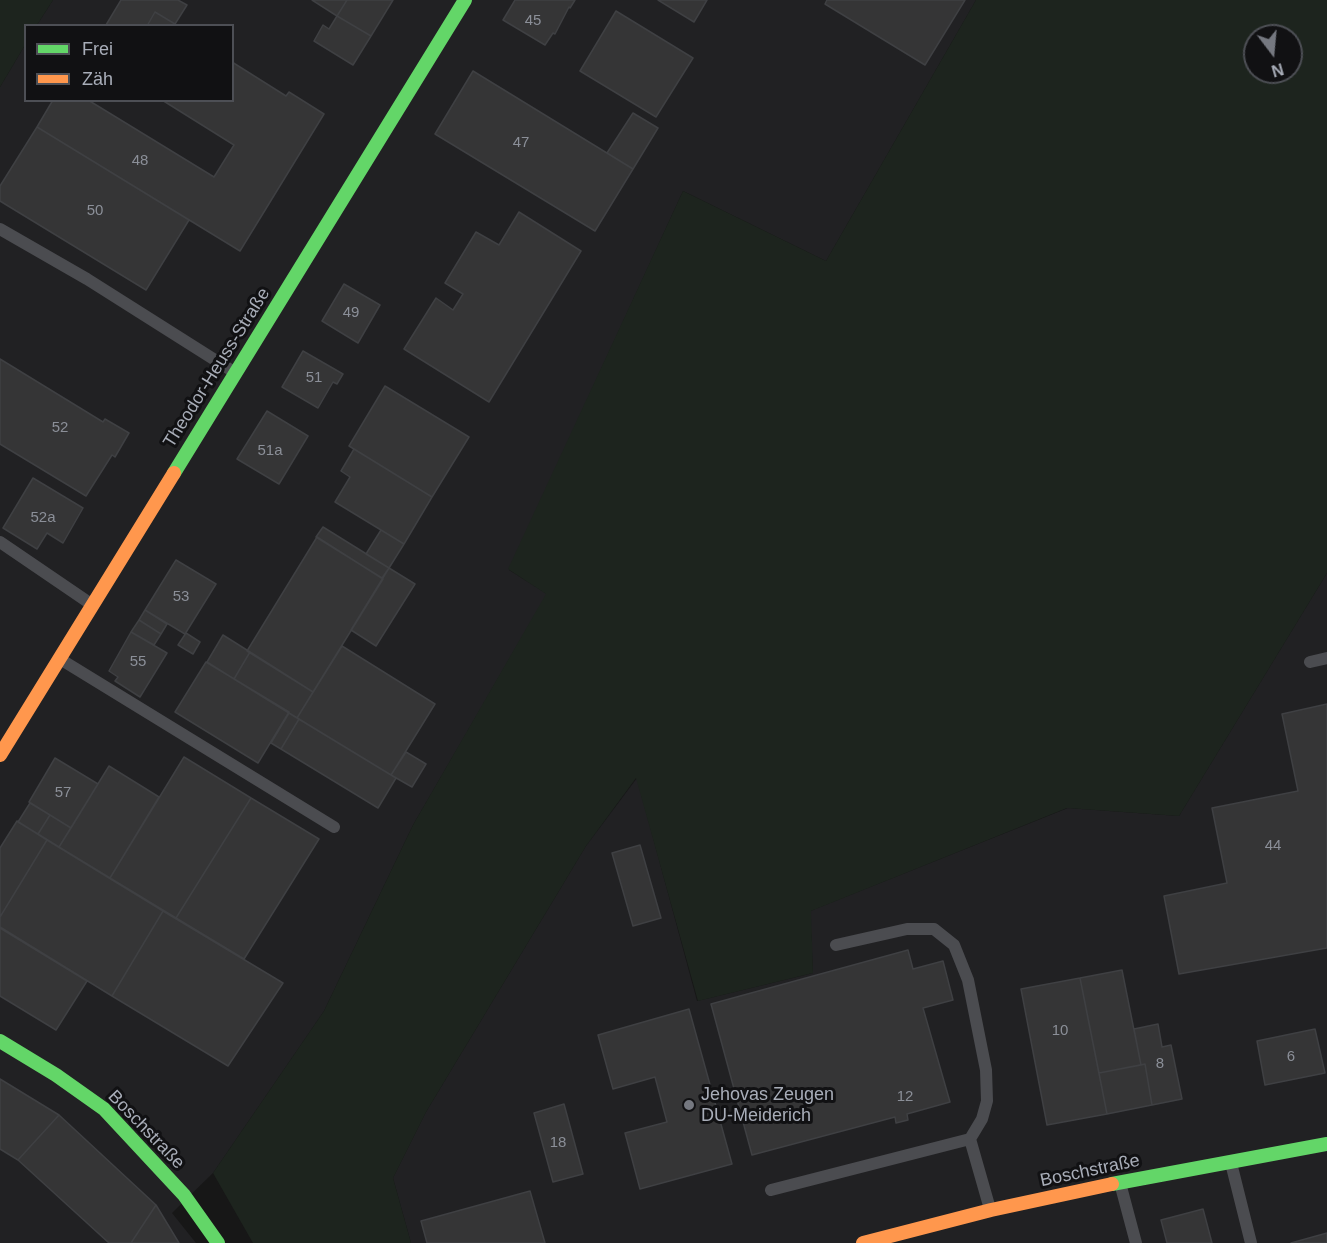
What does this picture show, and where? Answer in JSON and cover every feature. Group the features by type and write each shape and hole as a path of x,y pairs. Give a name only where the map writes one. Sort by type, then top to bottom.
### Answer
{"street":[{"name":"Theodor-Heuss-Straße","path":"0,755 465,0"},
{"name":"Boschstraße","path":"0,1041 56,1075 104,1109 184,1195 218,1243"},
{"name":"Boschstraße","path":"862,1243 991,1210 1120,1182 1327,1143"}],"lane":[{"path":"0,229 87,279 235,373"},
{"path":"0,542 92,605"},
{"path":"1310,662 1327,658"},
{"path":"59,659 334,827"},
{"path":"771,1190 970,1139 982,1119 987,1101 986,1070 968,980 954,945 934,929 907,929 836,945"},
{"path":"970,1139 991,1210"},
{"path":"1231,1162 1251,1243"},
{"path":"1120,1182 1136,1243"}],"shaded area":[{"path":"0,0 53,0 38,24 24,24 24,47 0,87"},
{"path":"53,0 976,0 826,261 683,191 509,570 547,594 413,825 324,1011 213,1173 172,1213 196,1243 0,1243 0,87 24,47 24,102 234,102 234,24 38,24"},
{"path":"976,0 1327,0 1327,573 1179,816 1067,808 811,911 813,973 698,1001 636,778 586,846 426,1112 393,1178 411,1243 253,1243 213,1173 324,1011 413,825 546,594 508,569 683,191 826,261"},
{"path":"1327,573 1327,1243 411,1243 393,1178 426,1112 586,846 637,778 697,1001 813,973 810,911 1068,808 1179,816"}],"building":[{"path":"121,0 178,0 187,5 175,24 155,12 148,24 107,24"},
{"path":"312,0 347,0 337,16"},
{"path":"347,0 393,0 371,36 337,16"},
{"path":"515,0 575,0 555,34 553,33 545,45 503,20"},
{"path":"658,0 707,0 694,22"},
{"path":"827,0 965,0 925,65 825,4"},
{"path":"616,11 693,58 656,117 580,71"},
{"path":"155,12 175,24 148,24"},
{"path":"337,16 371,36 353,65 314,41 323,25 329,29"},
{"path":"234,63 286,96 289,92 324,114 240,251 37,127 52,102 91,102 214,177 234,145 165,102 234,102"},
{"path":"473,71 633,169 595,231 435,134"},
{"path":"633,113 658,128 633,169 607,153"},
{"path":"37,127 189,220 146,290 0,201 0,186"},
{"path":"519,212 581,251 489,402 404,349 436,298 453,310 463,294 445,283 476,232 499,245"},
{"path":"344,284 380,305 358,343 322,321"},
{"path":"303,351 343,374 337,384 333,382 318,408 282,387"},
{"path":"0,359 103,422 105,419 129,433 115,457 112,455 86,496 0,444"},
{"path":"385,386 469,437 432,497 349,446"},
{"path":"267,411 308,436 279,484 237,459"},
{"path":"354,449 432,497 404,544 335,502 350,477 341,471"},
{"path":"33,478 83,508 63,543 47,533 37,549 3,528"},
{"path":"323,527 389,568 382,578 316,537"},
{"path":"381,530 404,544 389,568 366,554"},
{"path":"317,537 383,579 313,692 247,651"},
{"path":"176,560 216,584 185,634 145,610"},
{"path":"389,568 415,584 376,646 351,630"},
{"path":"145,610 167,624 161,634 139,620"},
{"path":"139,620 161,634 154,645 131,632"},
{"path":"131,632 167,653 140,697 115,681 118,677 109,671"},
{"path":"186,633 200,642 193,654 178,645"},
{"path":"223,635 250,652 234,679 207,662"},
{"path":"342,646 435,704 391,775 297,718"},
{"path":"250,652 313,692 297,718 234,679"},
{"path":"206,662 289,712 258,763 175,712"},
{"path":"1327,704 1327,948 1179,974 1164,896 1227,883 1212,808 1298,791 1282,714"},
{"path":"289,713 299,719 281,749 271,743"},
{"path":"299,719 396,778 378,808 281,749"},
{"path":"406,752 426,764 412,787 391,775"},
{"path":"184,757 251,798 176,918 110,878"},
{"path":"55,758 98,784 71,828 29,802"},
{"path":"109,766 159,797 110,878 59,847"},
{"path":"251,798 319,839 244,959 176,918"},
{"path":"30,803 50,815 38,834 18,822"},
{"path":"50,815 71,828 59,847 38,834"},
{"path":"17,821 47,840 0,917 0,848"},
{"path":"47,840 163,911 112,996 0,927 0,917"},
{"path":"640,845 661,918 633,926 612,853"},
{"path":"163,911 283,983 228,1066 112,996"},
{"path":"0,928 87,981 56,1030 0,996"},
{"path":"908,950 913,969 943,961 953,1000 923,1008 950,1102 907,1114 908,1120 896,1123 895,1117 752,1155 711,1004"},
{"path":"1122,970 1141,1065 1099,1073 1080,978"},
{"path":"1080,978 1107,1114 1047,1125 1021,989"},
{"name":"Jehovas Zeugen DU-Meiderich","path":"689,1009 732,1164 640,1189 625,1133 667,1122 655,1077 613,1089 598,1035"},
{"path":"1158,1024 1162,1047 1171,1045 1182,1099 1152,1105 1145,1064 1141,1065 1134,1029"},
{"path":"1315,1029 1325,1073 1265,1085 1257,1041"},
{"path":"1145,1064 1152,1105 1107,1114 1099,1073"},
{"path":"0,1079 59,1115 18,1160 0,1149"},
{"path":"564,1104 583,1174 553,1182 534,1113"},
{"path":"59,1115 156,1205 131,1243 109,1243 18,1160"},
{"path":"530,1191 545,1243 427,1243 421,1221"},
{"path":"156,1205 179,1243 131,1243"},
{"path":"1203,1209 1212,1243 1167,1243 1161,1220"},
{"path":"1327,1233 1327,1243 1291,1243"}],"traffic: fast":[{"path":"174,473 465,0"},
{"path":"0,1041 56,1075 104,1109 184,1195 218,1243"},
{"path":"1112,1184 1327,1144"}],"traffic: slow":[{"path":"0,755 174,473"},
{"path":"863,1243 991,1210 1112,1184"}],"place":[{"name":"Jehovas Zeugen DU-Meiderich","path":"689,1105"}]}
